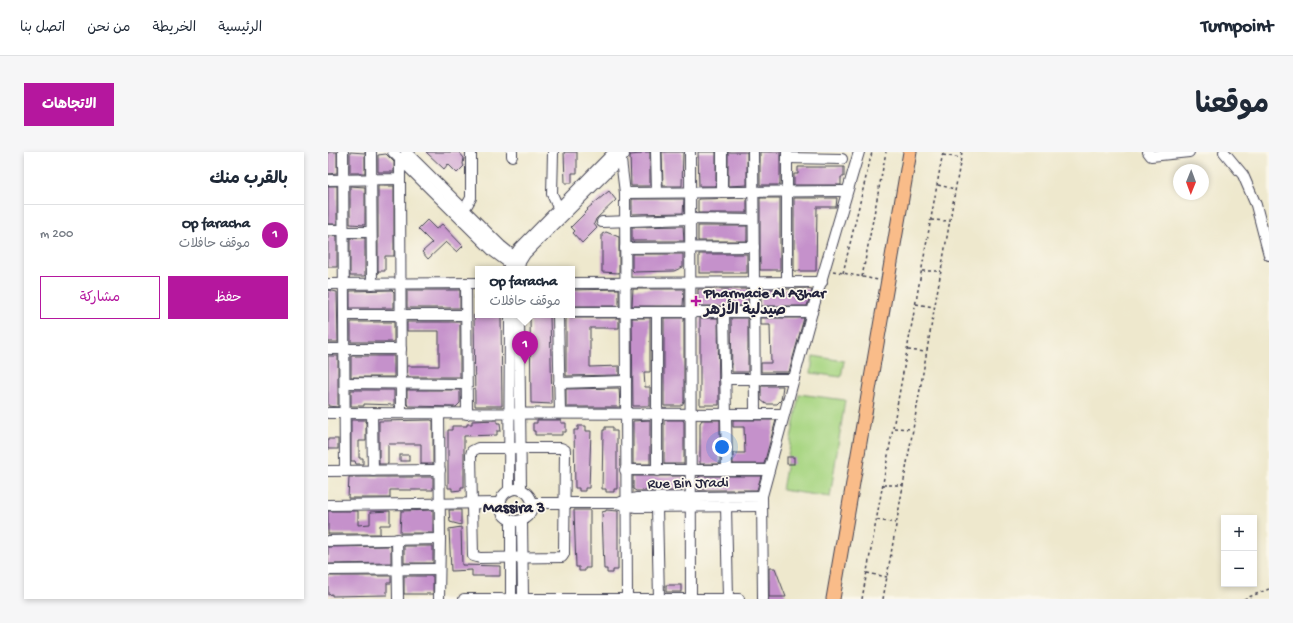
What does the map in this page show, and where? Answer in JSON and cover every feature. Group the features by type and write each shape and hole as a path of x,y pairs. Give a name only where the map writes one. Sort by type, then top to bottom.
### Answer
{"main road":[{"path":"833,599 910,152"}],"street":[{"path":"343,152 345,471"},
{"path":"371,152 370,180 372,284"},
{"path":"459,211 471,198 471,152"},
{"path":"554,152 552,194 561,213"},
{"path":"656,152 657,192"},
{"path":"690,152 691,599"},
{"path":"722,152 722,192"},
{"path":"753,152 753,220 756,281 756,413"},
{"path":"763,599 762,501 812,312 826,270 859,152"},
{"path":"1148,152 1151,156 1190,152"},
{"path":"1224,152 1243,175 1256,205 1269,255"},
{"path":"400,154 459,211 494,252 514,264 561,213 620,153"},
{"path":"620,153 625,193 626,412 625,470 622,503 627,599"},
{"path":"400,154 401,413"},
{"path":"787,282 787,155 842,159"},
{"path":"328,180 400,179"},
{"path":"625,193 843,191"},
{"path":"602,222 625,220 690,219 753,220"},
{"path":"328,230 371,232"},
{"path":"625,248 754,247"},
{"path":"575,283 690,281 822,282"},
{"path":"466,283 467,414"},
{"path":"328,284 475,283"},
{"path":"575,312 812,312"},
{"path":"657,312 658,471"},
{"path":"724,313 727,469"},
{"path":"344,316 466,315"},
{"path":"509,491 510,318"},
{"path":"519,318 522,414 521,490"},
{"path":"558,318 560,413"},
{"path":"328,349 401,349"},
{"path":"725,379 794,379"},
{"path":"559,383 626,381"},
{"path":"345,383 466,384"},
{"path":"328,413 522,414 626,412 784,414"},
{"path":"372,413 373,471"},
{"path":"439,414 439,599"},
{"path":"478,448 522,449 561,448 564,450 563,556 558,558 480,558 473,556 472,451 478,448"},
{"path":"328,471 440,470"},
{"path":"625,470 769,470"},
{"path":"521,490 528,494 532,502 529,514 516,520 503,513 501,503 503,496 509,491 521,490"},
{"name":"Rue Bin Jradi","path":"622,503 636,498 726,506 762,501"},
{"name":"Rue Bin Jradi","path":"532,502 622,503 636,507 657,507 691,502 762,501"},
{"path":"328,505 501,503"},
{"path":"726,506 728,598"},
{"path":"657,507 659,599"},
{"path":"516,520 522,558 523,599"},
{"path":"511,599 511,558 516,520"},
{"path":"397,539 398,599"},
{"path":"328,541 440,539"},
{"path":"328,570 397,568 439,569"},
{"path":"464,599 501,599"},
{"path":"506,599 740,599"}],"path":[{"path":"843,273 872,152"},
{"path":"862,277 886,152"},
{"path":"883,599 912,428 962,152"},
{"path":"862,599 943,153 961,158"},
{"path":"937,185 956,189"},
{"path":"931,220 950,220"},
{"path":"826,270 888,282"},
{"path":"922,271 941,271"},
{"path":"916,304 935,307"},
{"path":"908,350 926,352"},
{"path":"893,428 912,428"},
{"path":"883,485 903,485"},
{"path":"877,520 896,523"},
{"path":"867,573 887,577"},
{"path":"1244,599 1269,588"}],"green space":[{"path":"813,356 844,361 841,377 811,373"},
{"path":"799,394 845,400 830,497 782,490"}],"building":[{"path":"328,152 337,152 337,173 328,174"},
{"path":"350,152 365,153 365,173 350,173"},
{"path":"426,152 459,152 464,158 464,166 457,173 448,164 444,169"},
{"path":"564,152 577,152 577,173 572,173 572,183 565,183"},
{"path":"641,152 650,152 650,186 631,186 630,155 641,154"},
{"path":"662,152 683,152 682,186 663,186"},
{"path":"698,152 716,152 716,186 699,186"},
{"path":"728,152 747,152 747,185 728,186"},
{"path":"760,152 780,152 780,185 760,185"},
{"path":"386,154 394,162 394,172 378,172 378,155"},
{"path":"798,167 844,167 844,177 841,177 841,185 794,185 794,174 798,174"},
{"path":"328,186 337,186 337,224 328,224"},
{"path":"350,186 365,187 365,225 350,224"},
{"path":"378,186 394,186 394,256 385,256 385,271 378,271"},
{"path":"609,191 616,200 596,219 594,224 597,228 582,243 573,233 575,231 571,227 588,210 587,209"},
{"path":"747,198 747,213 698,213 698,199"},
{"path":"760,198 780,198 780,270 760,270"},
{"path":"794,198 837,198 836,207 817,207 816,271 794,271"},
{"path":"632,199 684,199 683,213 632,214"},
{"path":"427,220 436,229 442,224 463,246 457,252 446,242 428,259 422,252 432,243 418,229"},
{"path":"683,226 684,241 632,241 632,227"},
{"path":"698,226 747,226 747,241 698,241"},
{"path":"606,232 619,237 619,273 602,272 602,234"},
{"path":"328,236 337,236 337,267 328,267"},
{"path":"350,238 365,238 365,276 350,276"},
{"path":"632,254 683,254 683,267 674,271 634,272 632,270"},
{"path":"699,254 747,254 747,273 699,273"},
{"path":"619,289 619,306 575,306 575,290"},
{"path":"633,289 684,289 683,306 632,306"},
{"path":"698,289 748,289 748,306 698,306"},
{"path":"764,289 812,290 807,306 761,306 761,291"},
{"path":"328,290 337,292 338,342 328,342"},
{"path":"392,290 394,292 394,308 350,308 350,291"},
{"path":"407,290 460,290 460,308 407,308"},
{"path":"474,315 475,318 501,318 502,406 475,406"},
{"path":"530,318 550,318 552,404 531,403"},
{"path":"566,318 619,318 619,328 590,328 590,367 619,366 619,375 566,376"},
{"path":"632,318 650,318 650,372 644,372 645,387 650,387 650,406 633,406"},
{"path":"664,318 684,318 684,402 681,406 664,406"},
{"path":"700,318 718,318 719,405 700,405"},
{"path":"731,318 748,318 748,372 732,372"},
{"path":"761,318 804,318 789,372 761,372 761,363 771,363 770,325 761,325"},
{"path":"351,322 394,322 394,342 351,342"},
{"path":"407,322 460,322 460,377 407,377 407,366 439,366 439,331 407,331"},
{"path":"328,356 338,356 338,407 328,406"},
{"path":"351,356 394,356 394,377 351,377"},
{"path":"761,386 783,386 781,400 777,404 766,404 761,400"},
{"path":"619,388 620,407 566,407 566,389"},
{"path":"351,390 394,390 394,405 364,404 364,406 351,406"},
{"path":"407,390 460,390 460,403 456,407 409,406 407,404"},
{"path":"351,420 366,420 366,441 359,441 359,458 363,458 363,464 356,464 355,461 351,461"},
{"path":"497,420 497,423 500,423 501,431 497,431 497,435 464,436 464,487 461,487 461,490 452,491 452,488 448,488 448,430 452,430 452,426 467,426 467,424 472,424 472,421"},
{"path":"537,420 561,420 561,423 566,423 566,432 562,432 562,435 535,435 535,431 533,431 533,423 537,423"},
{"path":"650,420 650,464 633,464 633,421"},
{"path":"664,420 683,420 684,422 684,464 664,464"},
{"path":"702,420 720,420 720,464 700,464 700,423"},
{"path":"733,420 776,420 764,464 733,464 733,453 745,453 744,427 733,427"},
{"path":"379,421 433,421 433,464 421,464 421,444 388,444 388,464 379,464"},
{"path":"578,426 586,426 586,431 591,431 589,488 585,488 585,491 579,491 579,488 575,488 574,430 578,430"},
{"path":"605,427 613,427 613,431 617,431 617,489 614,489 614,492 606,492 606,489 602,489 603,430 605,430"},
{"path":"328,439 338,439 338,449 328,449"},
{"path":"400,455 409,455 409,461 400,461"},
{"path":"787,457 794,457 794,464 787,464"},
{"path":"633,476 684,476 684,489 682,491 636,491 633,489"},
{"path":"761,476 757,490 698,490 698,477"},
{"path":"349,477 433,477 433,490 390,490 390,498 348,498"},
{"path":"433,510 433,533 400,533 401,511"},
{"path":"449,510 461,510 461,525 450,522"},
{"path":"574,510 590,510 590,568 585,568 585,571 579,571 579,567 576,567"},
{"path":"606,510 618,511 618,570 613,570 613,573 607,573 607,569 604,569 602,512"},
{"path":"328,511 358,511 358,525 370,524 370,512 390,511 390,525 380,525 380,534 328,534"},
{"path":"461,527 462,565 500,566 500,576 472,576 472,570 451,571 449,529"},
{"path":"391,546 391,563 328,564 328,547"},
{"path":"404,546 433,546 433,563 404,563"},
{"path":"769,568 775,568 786,597 769,597"},
{"path":"328,576 391,576 391,583 387,583 387,595 332,596 332,594 328,595"},
{"path":"404,576 433,576 433,594 404,594"},
{"path":"666,585 681,585 681,592 666,592"}],"place":[{"name":"Pharmacie Al Azhar صيدلية الأزهر","path":"696,301"},
{"name":"Op faracha","path":"525,364"}],"district":[{"name":"Massira 3","path":"514,506"}]}
